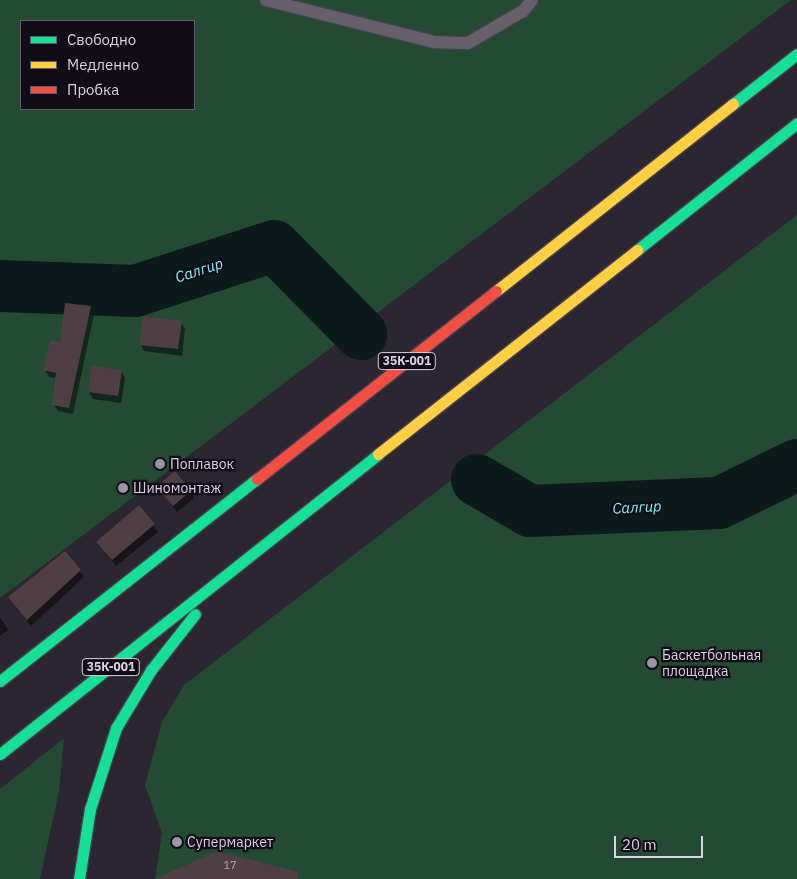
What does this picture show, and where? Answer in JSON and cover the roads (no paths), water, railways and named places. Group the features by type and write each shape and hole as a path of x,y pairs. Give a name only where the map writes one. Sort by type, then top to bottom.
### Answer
{"main road":[{"name":"35К-001","path":"0,682 797,54"},
{"name":"35К-001","path":"0,754 797,123"},
{"path":"79,879 90,809 116,728 151,670 222,579"}],"lane":[{"path":"266,0 434,42 468,43 523,11 532,0"}],"waterway":[{"name":"Салгир","path":"0,286 135,291 274,246 361,334"},
{"name":"Салгир","path":"477,480 530,511 719,503 797,465"}],"place":[{"name":"Поплавок","path":"160,464"},
{"name":"Шиномонтаж","path":"123,488"},
{"name":"Баскетбольная площадка","path":"652,663"},
{"name":"Супермаркет","path":"177,842"}]}
